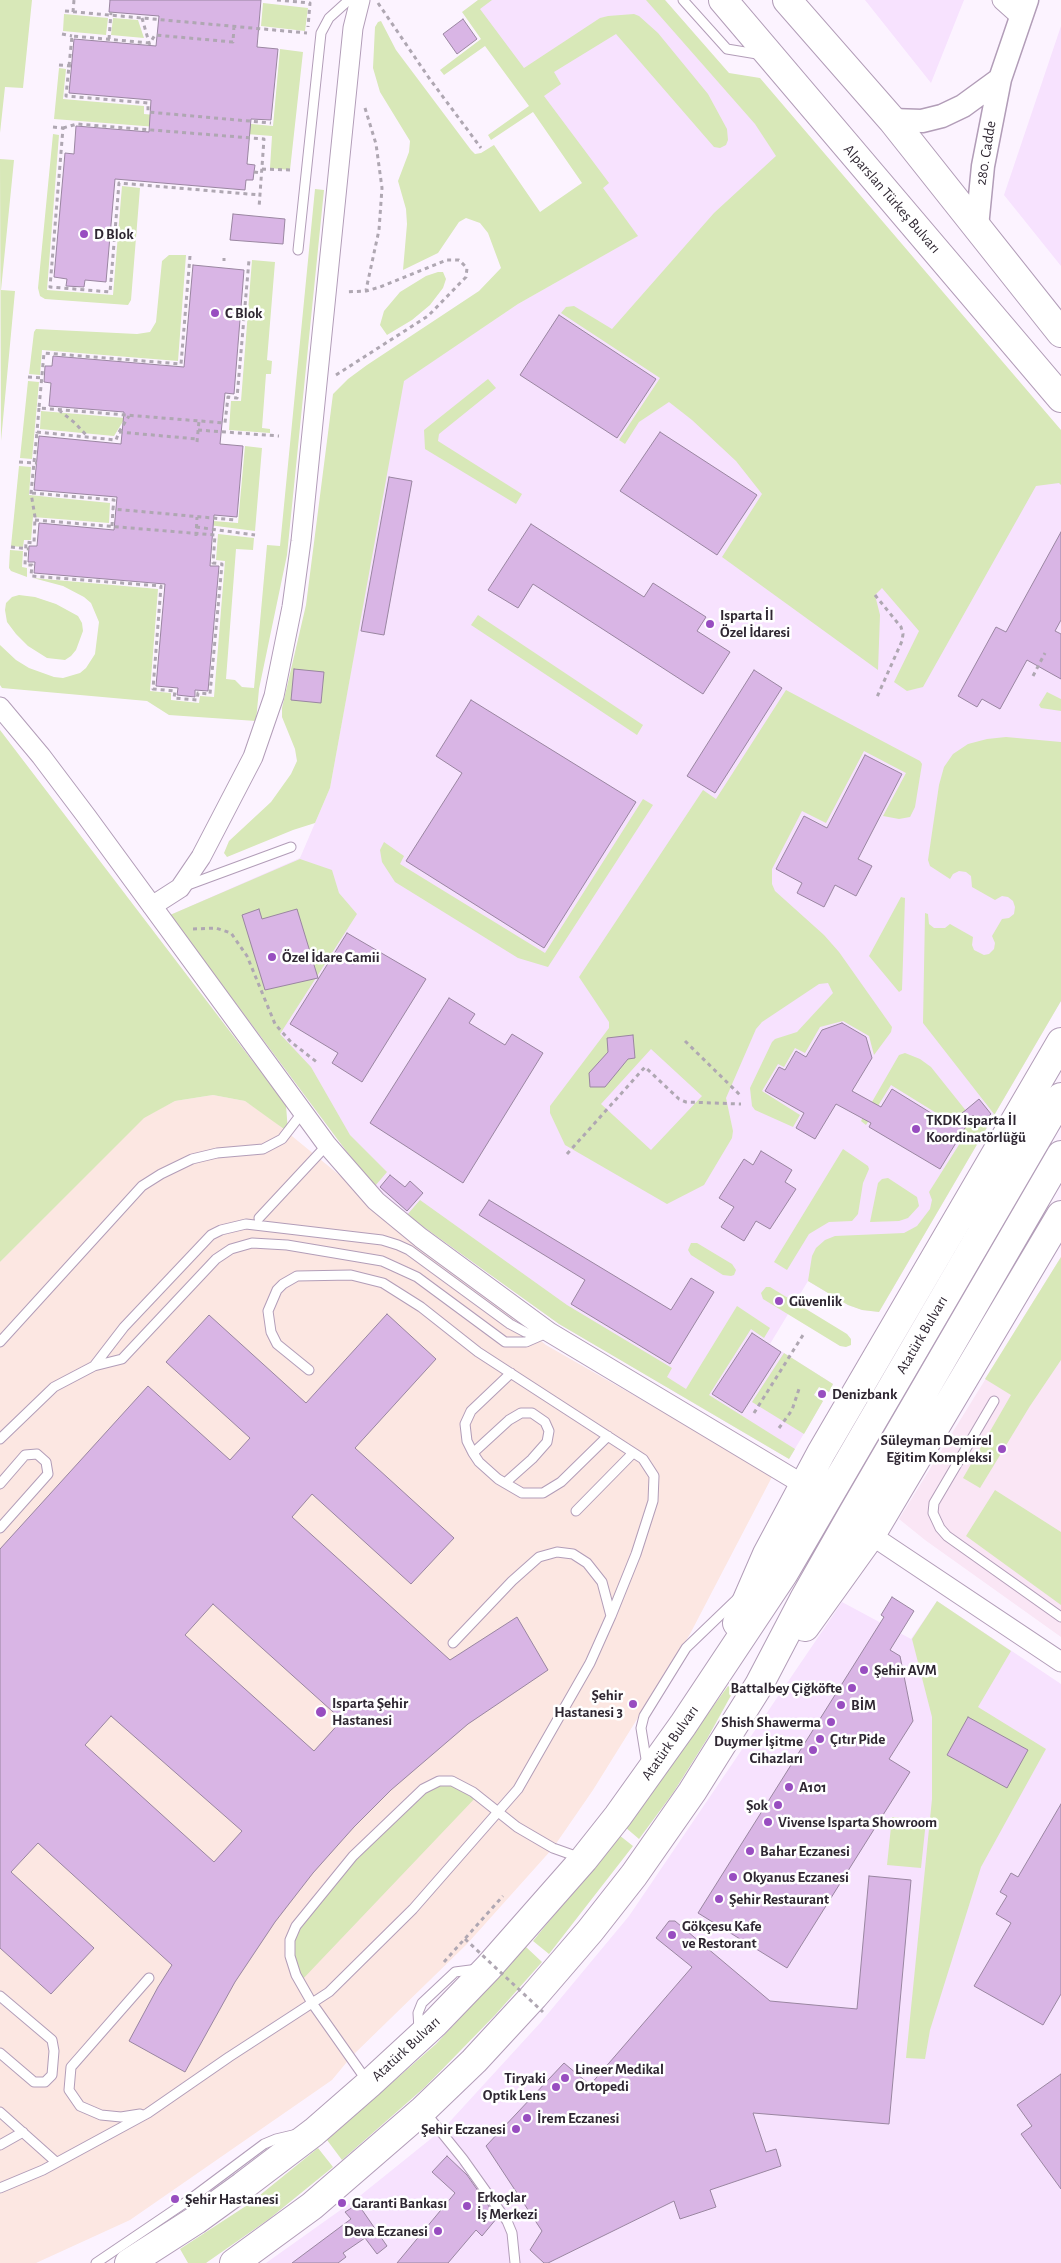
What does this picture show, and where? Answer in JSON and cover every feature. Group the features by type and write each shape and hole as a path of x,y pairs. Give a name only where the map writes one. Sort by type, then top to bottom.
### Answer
{"main road":[{"name":"Alparslan Türkeş Bulvarı","path":"723,0 1061,398"},
{"path":"787,0 892,120 1061,333"},
{"path":"710,1683 753,1585 804,1484 1061,1042"},
{"name":"Atatürk Bulvarı","path":"129,2263 196,2220 314,2132 369,2084 419,2038 488,1968 584,1859 648,1774 784,1573 1061,1097"},
{"name":"Atatürk Bulvarı","path":"234,2263 289,2224 423,2110 474,2061 590,1931 634,1875 692,1792 759,1684 848,1521 1061,1155"},
{"path":"759,1684 819,1610 871,1535 1054,1231 1061,1215"}],"street":[{"path":"152,906 180,888 201,857 239,787 265,728 274,696 289,624 301,541 353,28 360,0"},
{"path":"1002,0 1024,9"},
{"name":"280. Cadde","path":"977,227 983,166 1000,79 1024,9"},
{"path":"892,120 922,121 942,116 963,106 1000,79"},
{"path":"0,707 41,756 326,1145 376,1200 397,1220 544,1334 804,1484"},
{"path":"871,1535 1061,1662"}],"lane":[{"path":"298,250 321,33 329,18 349,0"},
{"path":"683,0 727,49 770,56"},
{"path":"180,888 291,847"},
{"path":"0,1342 142,1186 161,1174 192,1160 217,1153 263,1149 282,1139 302,1113"},
{"path":"259,1218 326,1145"},
{"path":"94,1366 124,1328 211,1235 227,1228 246,1224 382,1240 398,1245 409,1250 510,1324 525,1332 544,1334"},
{"path":"0,1440 54,1387 94,1366 122,1359 216,1259 231,1249 252,1244 287,1245 382,1261 417,1277 505,1342 526,1342 544,1334"},
{"path":"0,2188 56,2162 148,2113 329,1992 413,1910 518,1789 590,1663 612,1616 653,1501 654,1476 643,1459 478,1352 399,1292 384,1283 351,1274 297,1276 283,1284 272,1296 268,1311 271,1332 277,1344 309,1370"},
{"path":"511,1373 471,1411 465,1424 467,1441 479,1462 505,1483 522,1493 543,1493 561,1482 608,1436"},
{"path":"994,1401 934,1503 933,1513 940,1528 947,1536 1061,1617"},
{"path":"473,1453 509,1420 521,1413 532,1413 544,1422 549,1431 547,1442 532,1459 505,1483"},
{"path":"576,1511 633,1453"},
{"path":"0,1484 25,1456 37,1454 46,1462 48,1474 0,1528"},
{"path":"453,1643 512,1581 539,1557 557,1552 573,1554 587,1563 602,1582 612,1616"},
{"path":"648,1774 642,1728 644,1716 686,1648 753,1585"},
{"path":"369,2084 312,2003 296,1975 290,1956 290,1940 296,1926 353,1856 423,1789 439,1781 452,1781 474,1792 517,1827 553,1848 584,1859"},
{"path":"148,1978 71,2067 69,2090 80,2106 101,2115 121,2117 148,2113"},
{"path":"0,1996 52,2040 54,2051 52,2075 45,2082 34,2082 0,2053"},
{"path":"423,2110 448,2138 507,2221 512,2233 515,2263"},
{"path":"0,2112 56,2162"},
{"path":"0,2145 23,2132"},
{"path":"96,2263 189,2200 264,2144 276,2138 314,2132"}],"path":[{"path":"73,12 74,0"},
{"path":"65,11 111,13 142,18 307,34 310,3 278,0"},
{"path":"377,0 429,78 481,148"},
{"path":"108,39 111,13"},
{"path":"142,18 150,44"},
{"path":"150,44 155,35 233,43 234,26"},
{"path":"62,34 150,44"},
{"path":"72,36 66,96 148,104 148,112 271,123"},
{"path":"59,65 70,66"},
{"path":"364,104 376,144 382,188 379,230 366,291"},
{"path":"53,127 63,128 74,124 264,139 259,208"},
{"path":"63,128 50,287 110,292 118,183 260,195"},
{"path":"254,172 292,172 293,162"},
{"path":"35,520 215,536 213,563 222,564 210,694 198,693 197,700 185,697 174,698 175,691 153,689 161,586 31,576 32,565 25,565 28,549 26,542 34,543 35,520 31,493 44,353 181,364 190,256"},
{"path":"39,408 226,423 228,397 237,398 249,260"},
{"path":"317,387 428,316 466,277 467,268 459,260 447,260 366,291 326,291"},
{"path":"28,377 43,378"},
{"path":"58,410 75,423 87,437"},
{"path":"37,432 116,441 129,416"},
{"path":"119,432 197,440 199,421"},
{"path":"198,430 279,436"},
{"path":"19,462 35,463"},
{"path":"31,493 114,499 112,526"},
{"path":"113,509 235,520"},
{"path":"196,535 197,517"},
{"path":"196,527 255,534"},
{"path":"10,548 28,549"},
{"path":"875,595 900,627 903,634 902,642 877,697"},
{"path":"1033,676 1045,653"},
{"path":"190,930 216,928 231,933 247,956 275,1024 291,1042 318,1063"},
{"path":"685,1041 740,1095"},
{"path":"567,1154 644,1067 680,1099 686,1102 741,1104"},
{"path":"754,1413 803,1335"},
{"path":"779,1428 794,1404 799,1389"},
{"path":"441,1964 503,1896"},
{"path":"465,1938 543,2012"}],"shaded area":[{"name":"Isparta İl Özel İdaresi","path":"478,0 665,0 1061,461 1061,1001 879,1312 862,1310 848,1305 808,1281 770,1344 833,1384 829,1392 819,1387 814,1395 823,1401 789,1459 559,1324 407,1215 375,1186 347,1152 170,915 300,858 330,788 403,381 518,304 637,236 468,8"},
{"path":"865,0 964,0 931,83"},
{"path":"1061,26 1061,266 1004,195"},
{"name":"Isparta Şehir Hastanesi","path":"213,1095 245,1101 270,1118 546,1345 773,1475 690,1634 593,1790 553,1848 467,1944 351,2057 332,2080 130,2220 36,2263 0,2263 0,1262 144,1117 175,1101"},
{"name":"Süleyman Demirel Eğitim Kompleksi","path":"1061,1257 1061,1637 925,1540 899,1519"},
{"path":"937,1601 1061,1684 1061,2263 266,2263 356,2199 443,2129 541,2022 629,1916 842,1602 911,1639"}],"green space":[{"path":"0,0 32,0 23,88 5,87 0,133"},
{"path":"478,0 492,0 480,9 524,68 600,18 634,14 639,16 658,33 708,94 727,129 728,140 726,145 720,148 714,147 616,34 554,72 561,84 544,96 609,183 603,188 638,236 518,304 404,381 330,788 315,823 227,857 224,853 229,841 271,802 291,774 297,761 295,749 282,717 282,708 306,605 333,394 348,379 367,365 479,291 501,268 488,233 480,223 466,218 459,222 438,253 403,270 407,224 406,209 398,181 409,152 410,141 380,92 373,68 375,27 378,22 381,21 396,50 471,150 475,154 481,153 494,145 540,212 582,183 533,112 491,140 488,135 529,106 485,46 444,75 440,70 481,39 462,12"},
{"path":"646,0 665,0 729,73 760,78 1061,430 1061,485 1059,483 1036,486 923,687 907,691 894,682 919,631 882,588 875,595 880,615 878,670 722,557 762,494 736,461 692,420 669,402 639,422 625,444 619,440 660,378 561,313 566,307 574,306 612,329 714,213 776,156 755,124"},
{"path":"263,3 308,8 305,31 261,26"},
{"path":"64,14 108,18 106,35 63,31"},
{"path":"113,18 138,20 144,38 111,35"},
{"path":"280,49 303,52 290,170 270,168 272,136 54,119 59,68 66,69 63,99 144,106 144,114 273,126"},
{"path":"53,134 59,135 47,290 113,295 122,186 140,188 131,300 128,305 45,299 40,296 38,288"},
{"path":"0,159 14,160 1,290 15,291 1,441"},
{"path":"315,189 324,190 287,555 259,689 256,721 169,715 147,701 2,688 0,685 0,645 16,660 29,668 54,677 63,678 80,673 86,668 95,654 99,622 91,603 63,586 33,578 158,589 150,691 171,693 171,700 199,703 200,696 214,697 225,561 216,560 218,534 254,538 253,550 236,549 226,679 235,680 242,687 254,688 267,545 280,546"},
{"path":"169,255 186,255 178,361 42,350 40,375 29,374 34,332 36,329 137,334 150,332 156,322 162,261"},
{"path":"252,260 275,262 267,360 272,361 271,374 266,374 262,428 270,429 270,433 229,430 231,401 241,401"},
{"path":"443,272 446,279 443,288 430,305 412,320 387,335 380,325 384,311 400,292 426,276"},
{"path":"488,379 496,388 439,434 438,441 522,494 516,504 425,449 424,430"},
{"path":"28,381 39,382 32,459 20,458"},
{"path":"41,411 125,418 114,436 40,429"},
{"path":"245,446 262,448 255,531 201,524 201,520 238,523"},
{"path":"19,466 31,467 29,495 110,503 109,523 33,517 31,540 24,540 23,547 11,546"},
{"path":"10,550 23,551 22,567 27,568 27,577 11,571 9,568"},
{"path":"19,595 35,597 56,604 78,616 82,623 83,631 76,650 71,656 65,660 47,658 28,646 16,634 7,622 5,610 6,603 12,597"},
{"path":"478,615 643,725 637,735 471,625"},
{"path":"786,690 920,761 922,764 915,807 910,817 899,819 883,816 906,773 864,751 826,823 802,811 772,869 772,884 775,891 824,935 839,952 892,1027 891,1032 874,1055 869,1036 843,1021 820,1027 805,1053 795,1048 784,1067 778,1064 762,1091 800,1115 793,1127 755,1110 752,1106 750,1088 772,1042 775,1039 797,1032 833,993 828,983 819,984 762,1022 756,1029 726,1098 733,1131 732,1138 704,1185 667,1204 565,1145 550,1113 550,1106 609,1028 609,1022 579,977 703,790 716,799","holes":["651,1049 702,1096 651,1150 601,1104"]},
{"path":"1047,692 1061,699 1061,711 1041,708 1039,705"},
{"path":"0,730 286,1105 288,1132 245,1101 213,1095 175,1101 144,1118 0,1262"},
{"path":"1006,737 1061,742 1061,1001 879,1312 862,1310 848,1305 808,1281 812,1256 816,1248 825,1240 835,1236 904,1233 917,1226 930,1209 932,1200 929,1192 967,1132 891,1085 866,1125 861,1121 899,1055 905,1053 920,1059 931,1067 979,1127 994,1114 923,1023 925,913 928,914 929,924 934,928 945,928 950,924 973,937 972,945 974,950 984,955 989,954 994,949 995,943 992,936 1002,919 1009,918 1014,914 1015,907 1013,901 1008,897 1002,896 995,900 972,887 971,876 966,872 959,871 953,874 950,879 930,866 928,860 939,785 944,767 953,754 968,744"},
{"path":"643,799 653,805 548,967 518,958 395,882 382,862 380,850 384,842 404,856 400,864 545,953"},
{"path":"300,859 332,870 339,893 357,914 280,1034 311,1067 350,1135 387,1172 375,1186 347,1152 170,915"},
{"path":"901,897 905,898 902,990 899,992 869,956"},
{"path":"843,1149 868,1166 869,1169 863,1183 858,1214 852,1221 829,1222 809,1234 787,1270 774,1262"},
{"path":"888,1178 917,1197 919,1206 908,1218 899,1221 870,1222 878,1183 882,1179"},
{"path":"420,1200 567,1305 672,1368 667,1377 686,1389 737,1306 770,1328 764,1338 751,1329 709,1395 795,1449 789,1459 559,1324 407,1215"},
{"path":"691,1243 697,1243 732,1264 736,1270 734,1275 723,1275 691,1255 688,1250"},
{"path":"1061,1257 1061,1360 1030,1406 980,1488 963,1478 1011,1395 985,1379"},
{"path":"766,1287 770,1287 847,1334 851,1339 851,1345 846,1347 840,1346 763,1299 761,1293"},
{"path":"784,1353 833,1384 829,1392 819,1387 814,1395 823,1401 804,1434 752,1402"},
{"path":"995,1490 1061,1532 1061,1605 966,1536"},
{"path":"937,1601 1011,1651 978,1707 1046,1749 981,1867 930,2030 925,2059 906,2058 932,1799 932,1717 912,1639"},
{"path":"728,1686 734,1690 707,1739 673,1793 639,1839 625,1827"},
{"path":"439,1781 478,1795 300,1982 290,1956 296,1926 353,1856"},
{"path":"892,1817 926,1821 921,1868 887,1865"},
{"path":"619,1835 633,1846 549,1954 533,1941"},
{"path":"526,1947 542,1962 496,2014 425,2087 342,2160 327,2140 436,2044"},
{"path":"318,2148 333,2167 269,2219 206,2263 188,2263 180,2249 249,2204"}],"building":[{"path":"110,0 261,0 257,47 278,49 271,120 251,119 247,164 255,165 253,180 246,180 245,190 115,179 106,282 85,280 84,287 66,286 67,279 54,277 65,153 74,154 76,126 149,132 151,100 69,93 74,39 156,46 159,16 109,12"},
{"path":"463,19 477,39 457,54 443,34"},
{"path":"233,214 285,219 283,244 230,240"},
{"path":"193,265 244,270 234,394 225,393 220,444 243,446 237,517 214,515 210,566 219,566 208,691 195,690 195,697 177,695 178,688 156,686 165,584 34,573 35,562 28,562 29,546 37,546 39,523 114,530 117,497 34,490 39,436 121,444 124,412 49,406 51,383 44,382 45,366 52,366 53,356 184,367"},
{"path":"559,315 656,379 617,438 520,375"},
{"path":"660,432 757,495 717,555 620,491"},
{"path":"389,477 412,481 384,635 361,631"},
{"path":"531,524 644,597 653,583 706,617 697,631 730,652 703,694 533,584 518,608 488,590"},
{"path":"1061,532 1061,620 1055,631 1061,634 1061,679 1027,660 1000,709 982,699 977,707 958,696 996,627 1006,632"},
{"path":"294,669 324,672 321,703 291,700"},
{"path":"754,670 782,688 715,793 687,776"},
{"path":"471,700 636,802 544,948 406,861 462,773 436,756"},
{"path":"865,755 902,774 858,859 872,866 856,896 835,885 824,907 797,893 802,883 776,869 804,816 827,828"},
{"path":"259,909 262,919 297,909 318,978 265,990 242,915"},
{"path":"347,933 426,979 362,1082 332,1063 338,1053 290,1024"},
{"path":"449,998 475,1014 469,1023 505,1045 512,1034 543,1053 463,1183 370,1123"},
{"path":"842,1023 866,1037 872,1058 852,1091 881,1107 892,1089 949,1124 979,1099 991,1114 980,1124 973,1115 940,1169 869,1127 871,1123 836,1104 815,1139 796,1128 804,1113 765,1091 779,1067 785,1070 796,1051 806,1057 822,1030"},
{"path":"633,1035 635,1058 628,1059 605,1087 590,1087 589,1073 608,1052 607,1038"},
{"path":"761,1151 792,1170 785,1182 796,1189 770,1229 756,1221 744,1241 721,1227 734,1207 719,1198 744,1159 753,1165"},
{"path":"390,1175 405,1187 410,1181 423,1193 407,1211 380,1187"},
{"path":"489,1200 671,1310 691,1278 714,1292 670,1364 571,1304 585,1280 479,1215"},
{"path":"387,1314 436,1359 355,1448 454,1538 411,1584 312,1494 292,1517 450,1660 517,1617 548,1670 468,1724 391,1790 354,1827 313,1873 275,1922 235,1982 185,2072 129,2041 172,1965 38,1843 11,1872 94,1948 51,1994 0,1948 0,1549 148,1386 230,1460 250,1438 166,1362 209,1315 306,1403","holes":["213,1604 342,1720 314,1751 185,1635","111,1716 242,1831 214,1862 85,1745"]},
{"path":"752,1333 781,1352 742,1413 712,1394"},
{"path":"892,1597 914,1611 890,1650 900,1656 913,1721 889,1759 910,1772 787,1968 698,1913 884,1617 881,1615"},
{"path":"968,1717 1028,1750 1007,1788 947,1755"},
{"path":"1061,1804 1061,1994 1043,2025 974,1986 1011,1923 996,1914 1007,1896 1000,1892 1011,1873 1018,1877"},
{"path":"869,1876 911,1880 889,2124 753,2113 766,2152 776,2149 781,2166 710,2190 716,2207 680,2219 674,2201 548,2263 544,2263 530,2250 542,2231 486,2146 564,2063 590,2085 692,1967 656,1938 669,1921 675,1921 770,2001 857,2009"},
{"path":"1061,2074 1061,2189 1021,2134 1032,2126 1017,2105"},
{"name":"Erkoçlar İş Merkezi","path":"447,2156 467,2175 497,2218 482,2236 476,2230 448,2263 397,2263 455,2193 432,2172"},
{"path":"358,2204 387,2246 377,2254 365,2238 343,2253 346,2257 338,2263 292,2263 351,2219 345,2212"}],"place":[{"name":"D Blok","path":"84,234"},
{"name":"C Blok","path":"215,313"},
{"name":"Isparta İl Özel İdaresi","path":"710,624"},
{"name":"Özel İdare Camii","path":"272,957"},
{"name":"TKDK Isparta İl Koordinatörlüğü","path":"916,1129"},
{"name":"Güvenlik","path":"779,1301"},
{"name":"Denizbank","path":"822,1394"},
{"name":"Süleyman Demirel Eğitim Kompleksi","path":"1002,1449"},
{"name":"Şehir AVM","path":"864,1670"},
{"name":"Battalbey Çiğköfte","path":"852,1688"},
{"name":"Şehir Hastanesi 3","path":"633,1704"},
{"name":"BİM","path":"841,1705"},
{"name":"Isparta Şehir Hastanesi","path":"321,1712"},
{"name":"Shish Shawerma","path":"831,1722"},
{"name":"Çıtır Pide","path":"820,1739"},
{"name":"Duymer İşitme Cihazları","path":"813,1750"},
{"name":"A101","path":"789,1787"},
{"name":"Şok","path":"778,1805"},
{"name":"Vivense Isparta Showroom","path":"768,1822"},
{"name":"Bahar Eczanesi","path":"750,1851"},
{"name":"Okyanus Eczanesi","path":"733,1877"},
{"name":"Şehir Restaurant","path":"719,1899"},
{"name":"Gökçesu Kafe ve Restorant","path":"672,1935"},
{"name":"Lineer Medikal Ortopedi","path":"565,2078"},
{"name":"Tiryaki Optik Lens","path":"556,2087"},
{"name":"İrem Eczanesi","path":"527,2118"},
{"name":"Şehir Eczanesi","path":"516,2129"},
{"name":"Şehir Hastanesi","path":"175,2199"},
{"name":"Garanti Bankası","path":"342,2203"},
{"name":"Erkoçlar İş Merkezi","path":"467,2206"},
{"name":"Deva Eczanesi","path":"438,2231"}]}
